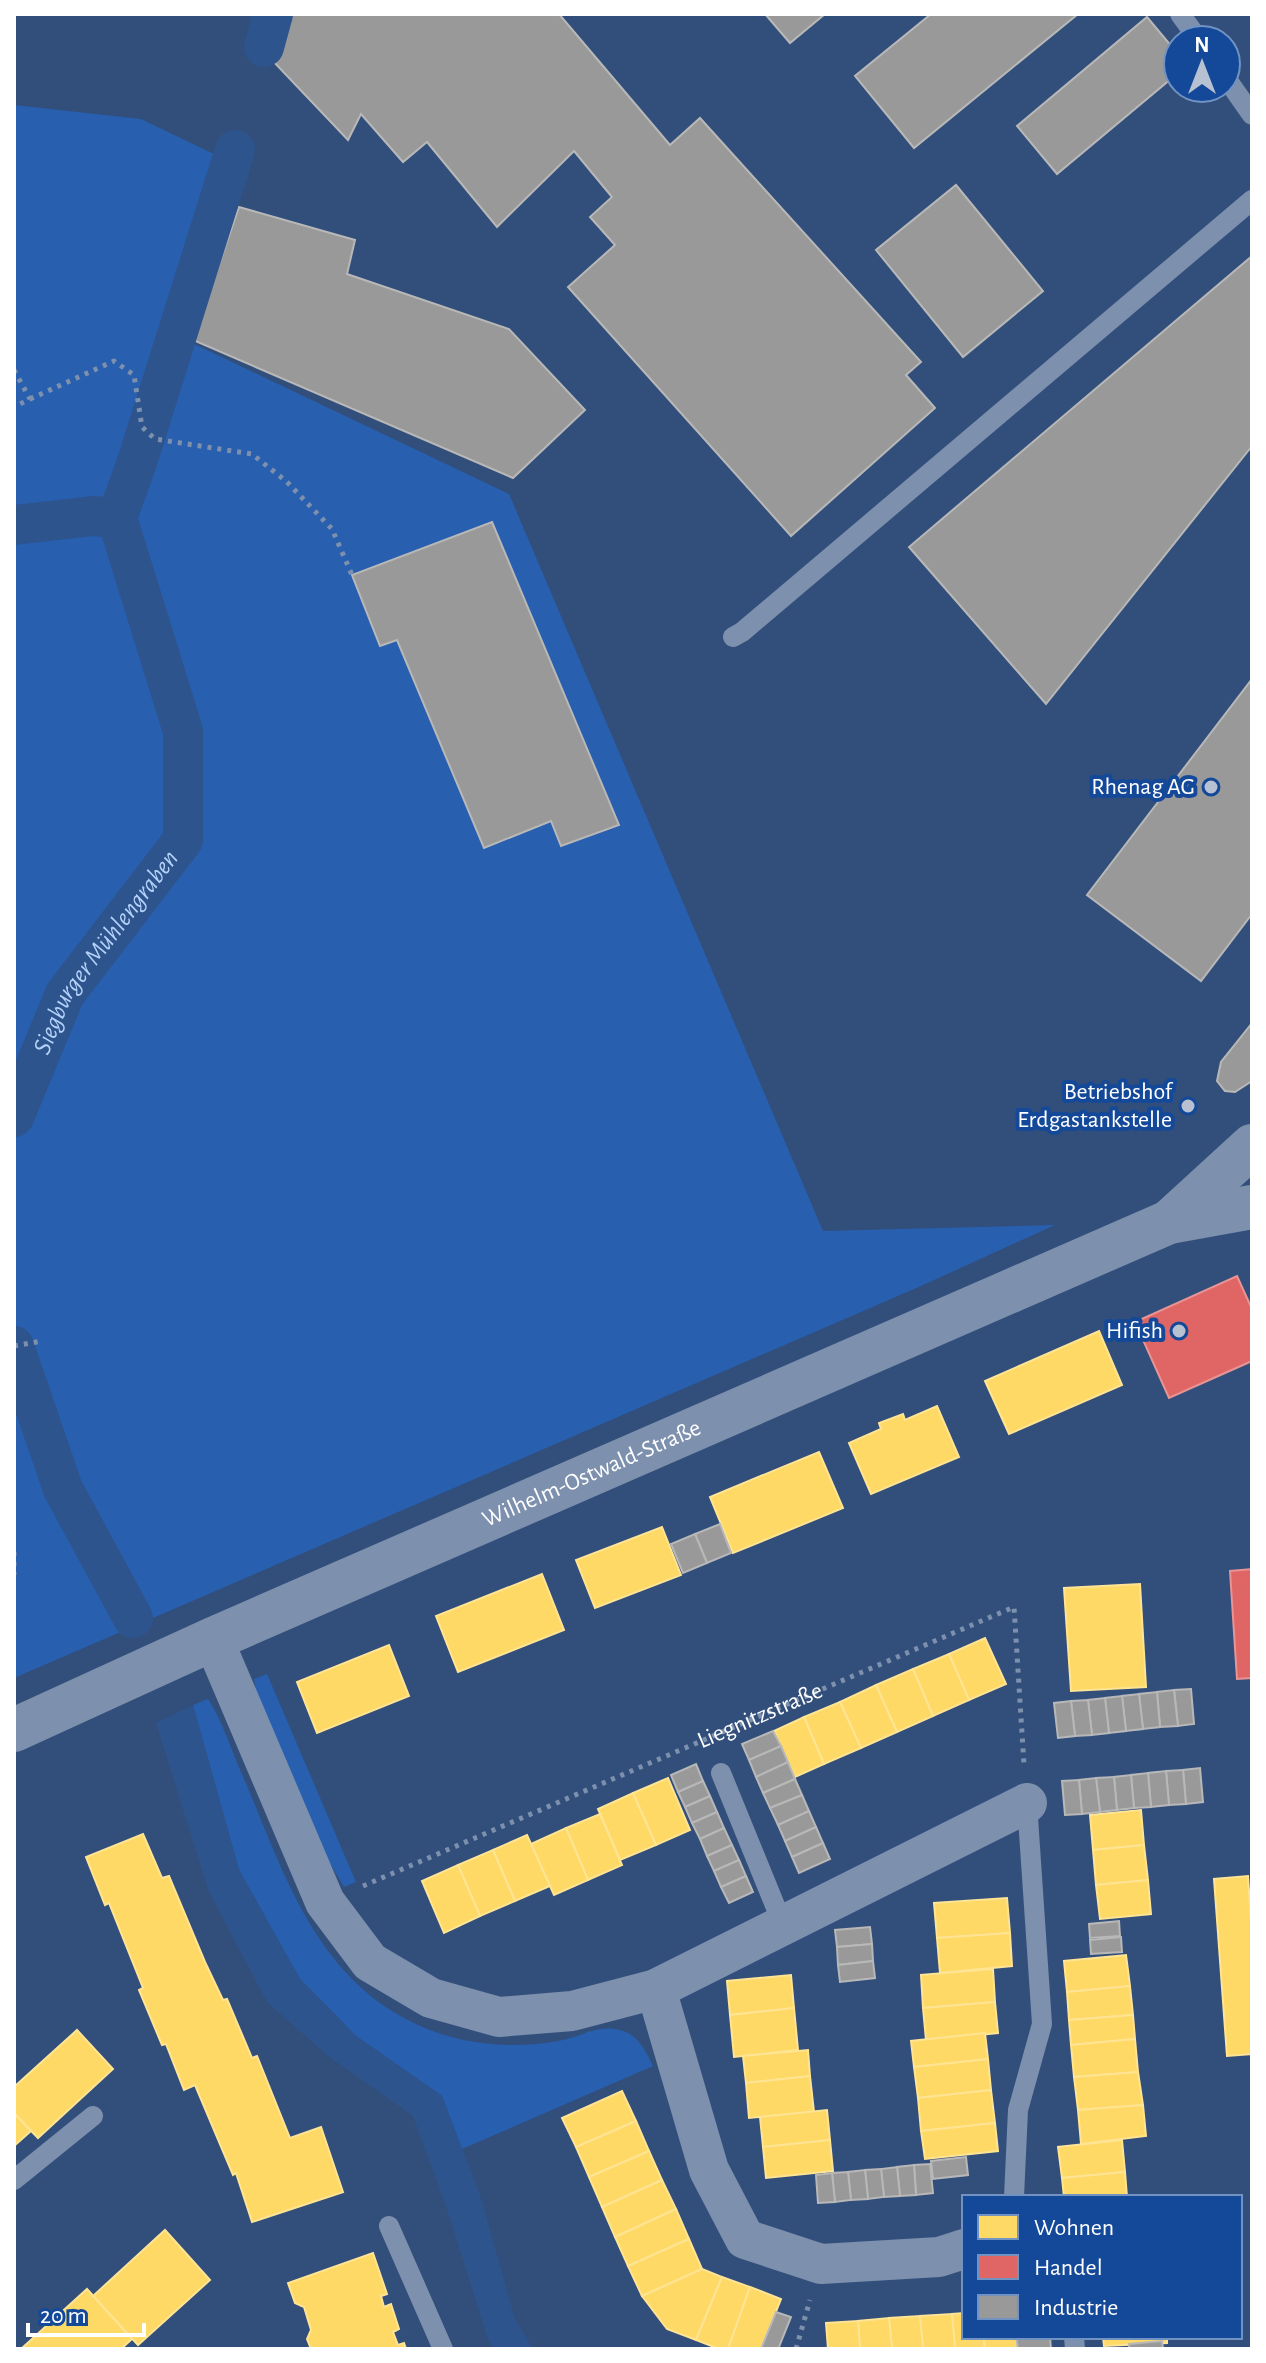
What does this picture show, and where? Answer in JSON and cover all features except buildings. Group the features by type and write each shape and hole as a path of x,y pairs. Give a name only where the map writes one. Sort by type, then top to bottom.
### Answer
{"street":[{"name":"Wilhelm-Ostwald-Straße","path":"1169,1222 1252,1146"},
{"name":"Wilhelm-Ostwald-Straße","path":"14,1730 213,1639 1169,1222 1252,1207"},
{"path":"213,1639 325,1902 370,1962 431,1998 499,2017 572,2011 656,1989 1027,1803"},
{"path":"656,1989 709,2170 745,2239 821,2264 939,2257 962,2250"}],"lane":[{"path":"733,637 1252,200"},
{"path":"721,1773 783,1925"},
{"path":"1014,2195 1018,2110 1042,2024 1027,1803"},
{"path":"14,2180 93,2116"},
{"path":"389,2226 443,2349"}],"path":[{"path":"14,407 114,361 134,375 142,427 155,439 252,454 287,482 332,529 352,575"},
{"path":"14,370 30,399"},
{"path":"14,1346 42,1341"},
{"path":"14,1552 14,1575"},
{"name":"Liegnitzstraße","path":"325,1902 1014,1607 1027,1803"},
{"path":"796,2349 821,2264"}],"shaded area":[{"path":"14,105 141,119 249,171 190,342 509,494 823,1231 1055,1225 921,1286 14,1678"},
{"path":"267,1674 356,1882 344,1887 325,1855 257,1696 254,1679"},
{"path":"208,1699 302,1910 347,1973 375,1999 427,2029 482,2043 540,2044 598,2030 623,2031 638,2041 653,2066 462,2149 442,2096 356,2036 300,1979 239,1870 193,1705"},
{"path":"193,1705 239,1870 300,1979 356,2036 442,2096 480,2195 515,2319 533,2349 494,2349 488,2339 446,2206 413,2116 328,2056 267,2002 209,1892 156,1723"}],"waterway":[{"path":"264,47 273,14"},
{"path":"117,518 235,150"},
{"name":"Siegburger Mühlengraben","path":"14,525 93,516 117,518"},
{"name":"Siegburger Mühlengraben","path":"14,1117 65,994 183,840 183,731 117,518"},
{"name":"Siegburger Mühlengraben","path":"14,1346 63,1489 133,1618"}],"place":[{"name":"Rhenag AG","path":"1211,787"},
{"name":"Betriebshof Erdgastankstelle","path":"1188,1106"},
{"name":"Hifish","path":"1179,1331"}]}
